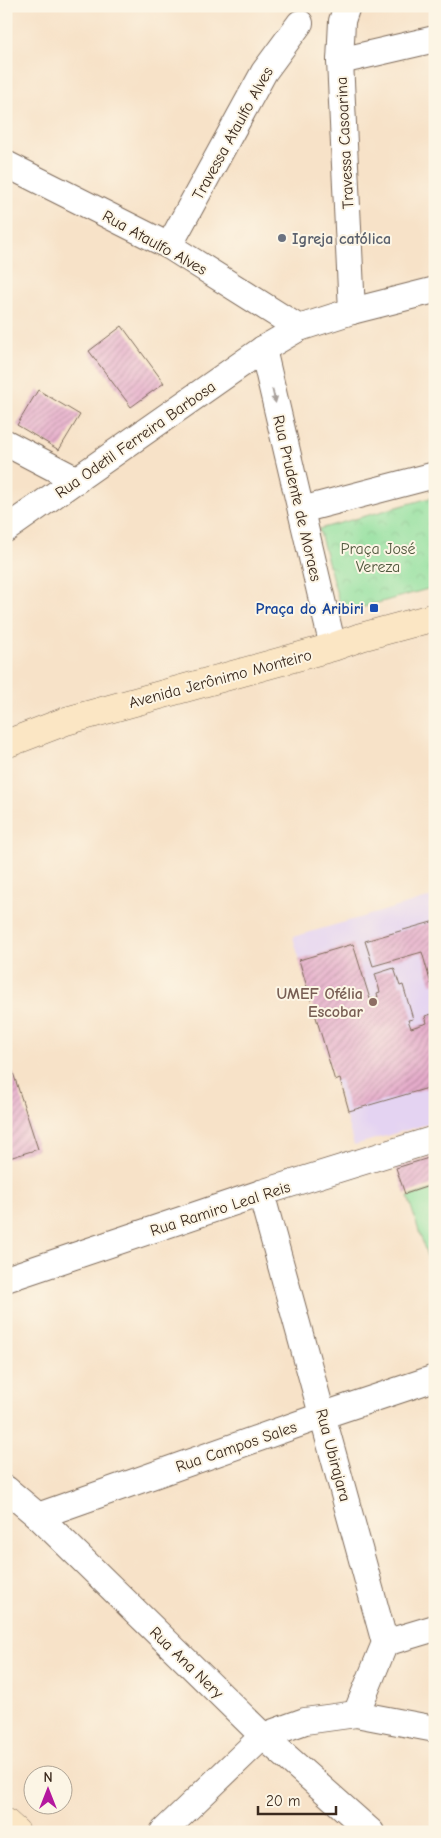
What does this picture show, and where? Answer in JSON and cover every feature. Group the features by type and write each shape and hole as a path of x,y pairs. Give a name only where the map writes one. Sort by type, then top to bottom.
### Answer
{"street":[{"name":"Travessa Casoarina","path":"347,6 342,21 340,61 352,311"},
{"name":"Travessa Ataulfo Alves","path":"169,246 264,72 300,23"},
{"path":"340,61 435,39"},
{"name":"Rua Ataulfo Alves","path":"6,164 169,246 299,328"},
{"name":"Rua Odetil Ferreira Barbosa","path":"6,529 263,349 299,328 352,311 435,290"},
{"name":"Rua Prudente de Moraes","path":"263,349 333,647"},
{"path":"6,442 77,480"},
{"path":"301,510 435,475"},
{"name":"Avenida Jerônimo Monteiro","path":"6,744 66,720 435,617"},
{"name":"Rua Ramiro Leal Reis","path":"6,1278 261,1193 435,1139"},
{"name":"Rua Ubirajara","path":"261,1193 386,1643"},
{"name":"Rua Campos Sales","path":"38,1516 435,1378"},
{"name":"Rua Ana Nery","path":"6,1488 38,1516 263,1736 371,1832"},
{"path":"356,1714 386,1643 435,1628"},
{"path":"163,1832 263,1736 305,1721 356,1714 435,1729"},
{"path":"6,1823 16,1832"}],"shaded area":[{"name":"UMEF Ofélia Escobar","path":"435,896 435,1122 354,1145 293,937"}],"green space":[{"name":"Praça José Vereza","path":"433,497 435,504 435,587 342,613 319,529"},
{"path":"435,1188 435,1281 408,1197"}],"building":[{"path":"122,326 164,383 131,407 89,351"},
{"path":"38,390 80,415 59,450 17,425"},
{"path":"435,921 435,983 431,984 422,952 373,966 365,941"},
{"path":"353,944 370,999 378,997 377,993 380,992 375,974 394,968 400,986 403,985 413,1019 408,1020 411,1028 427,1023 425,1016 435,1013 435,1086 349,1111 340,1079 335,1081 299,960"},
{"path":"6,1051 38,1149 6,1159"},
{"path":"435,1156 435,1184 405,1194 396,1168"}],"place":[{"name":"Igreja católica","path":"282,238"},
{"name":"Praça do Aribiri","path":"374,608"},
{"name":"UMEF Ofélia Escobar","path":"373,1002"}]}
